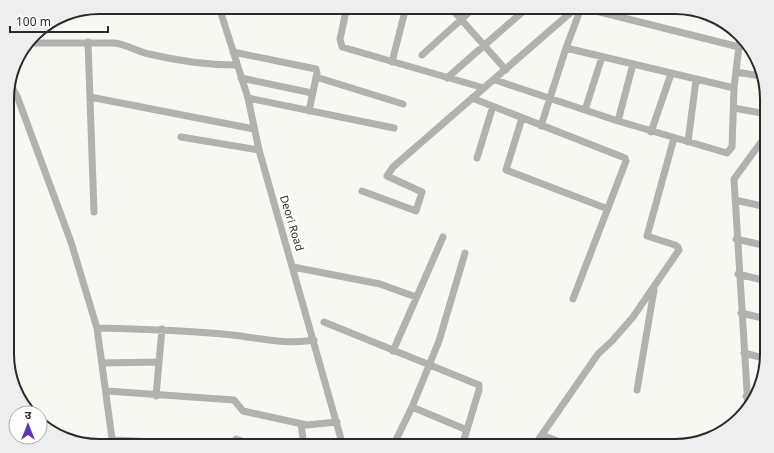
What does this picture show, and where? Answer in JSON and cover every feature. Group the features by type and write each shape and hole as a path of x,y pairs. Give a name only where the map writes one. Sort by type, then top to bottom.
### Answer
{"street":[{"name":"Deori Road","path":"221,14 248,98 259,150 341,439"},
{"path":"345,14 340,39 341,46 484,88"},
{"path":"392,62 404,14"},
{"path":"456,14 506,70"},
{"path":"422,55 467,14"},
{"path":"448,78 520,14"},
{"path":"362,190 416,211 422,192 387,176 393,167 571,14"},
{"path":"541,126 577,14"},
{"path":"607,14 739,47"},
{"path":"88,42 94,212"},
{"path":"36,43 88,42 125,44 146,53 171,59 215,65 237,65"},
{"path":"495,80 651,132 727,153 732,147 734,88 739,44"},
{"path":"566,48 734,88"},
{"path":"233,52 315,68 317,73 309,111"},
{"path":"585,110 602,57"},
{"path":"618,121 633,64"},
{"path":"736,72 756,75"},
{"path":"651,132 671,74"},
{"path":"316,77 403,104"},
{"path":"241,78 312,93"},
{"path":"688,142 696,80"},
{"path":"15,92 71,242 97,328 113,439"},
{"path":"90,96 254,128"},
{"path":"248,98 394,128"},
{"path":"472,98 625,158 626,161 573,299"},
{"path":"477,158 493,106"},
{"path":"734,108 760,113"},
{"path":"522,118 506,170 608,209"},
{"path":"181,137 259,150"},
{"path":"539,439 598,354 627,324 679,249 675,245 647,236 674,138"},
{"path":"747,399 736,239 734,176 760,143"},
{"path":"735,200 760,205"},
{"path":"393,351 443,237"},
{"path":"736,239 760,244"},
{"path":"396,439 412,407 439,341 465,253"},
{"path":"293,267 380,284 416,297"},
{"path":"738,274 760,279"},
{"path":"637,390 654,287"},
{"path":"741,313 760,317"},
{"path":"324,322 428,366 478,385 479,390 464,439"},
{"path":"97,328 162,329 233,335 275,342 297,343 314,340"},
{"path":"156,396 162,329"},
{"path":"744,353 760,357"},
{"path":"103,363 159,362"},
{"path":"107,391 156,396 234,400 243,411 301,424 307,425 336,422"},
{"path":"412,407 467,430"},
{"path":"301,424 303,439"},
{"path":"542,435 552,439"}]}
